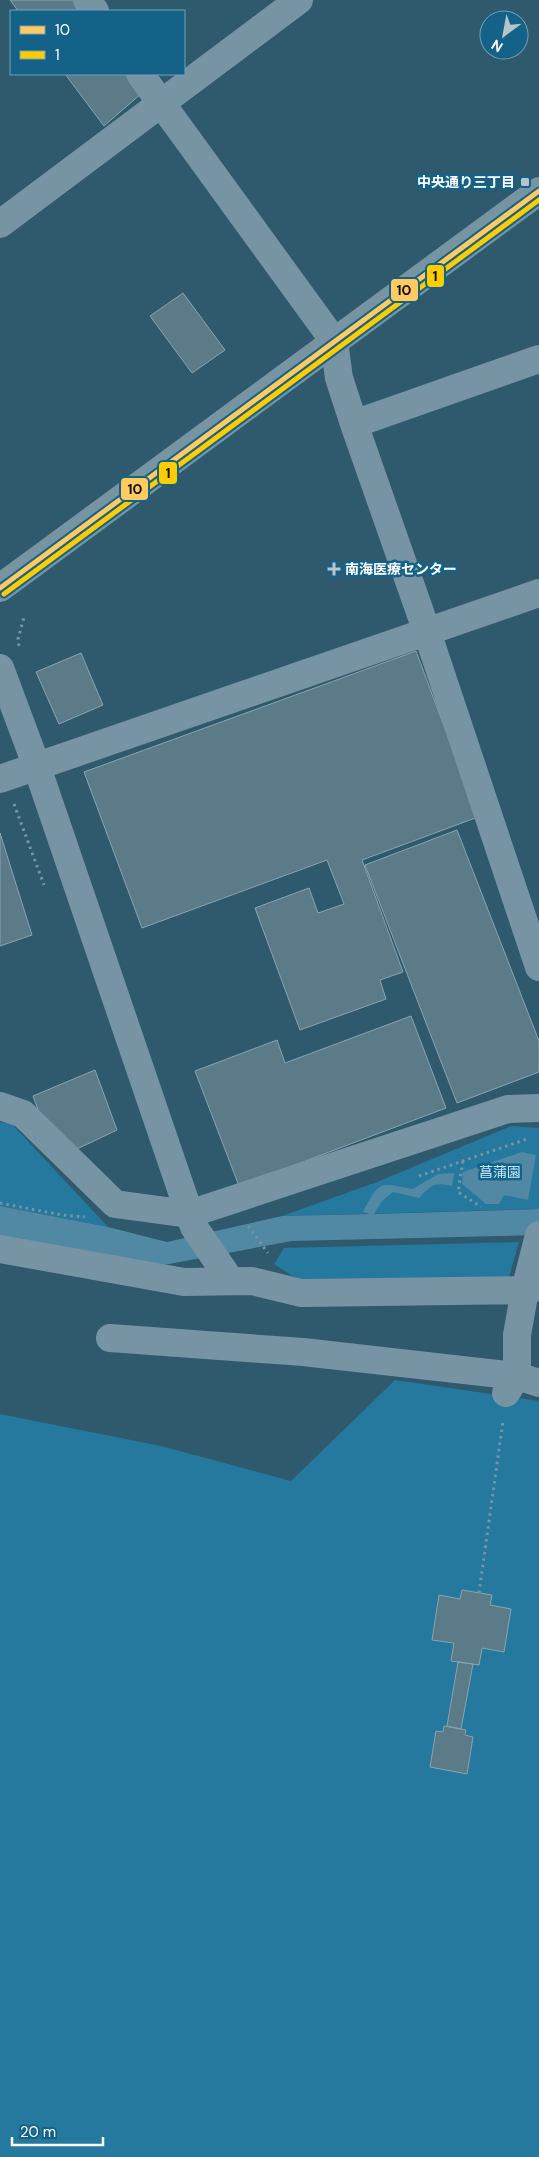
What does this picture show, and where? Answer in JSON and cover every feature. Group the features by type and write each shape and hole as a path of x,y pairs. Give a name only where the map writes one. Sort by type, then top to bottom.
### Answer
{"highway":[{"path":"0,588 539,190"}],"street":[{"path":"0,224 300,0"},
{"path":"141,75 334,342 339,378 354,424 427,632 539,967"},
{"path":"354,424 539,359"},
{"path":"0,779 539,593"},
{"path":"0,668 37,767 192,1221 230,1280"},
{"path":"0,1106 23,1114 114,1204 192,1221 508,1109 539,1108"},
{"path":"110,1338 303,1352 521,1384 517,1335 532,1280 539,1235"},
{"path":"0,1249 184,1282 252,1281 300,1293 532,1280"}],"path":[{"path":"419,1176 531,1137"},
{"path":"462,1161 458,1192 481,1207"},
{"path":"0,1203 62,1215"},
{"path":"245,1221 270,1256"},
{"path":"479,1593 521,1384"}],"green space":[{"path":"0,1122 12,1124 108,1227 0,1206"},
{"name":"菖蒲園","path":"511,1126 539,1128 539,1209 282,1216 377,1182"},
{"path":"519,1242 509,1277 297,1279 274,1264 284,1248"},
{"path":"395,1380 539,1401 539,2157 0,2157 0,1414 161,1446 291,1481"}],"shaded area":[{"path":"522,1152 536,1155 528,1200 504,1195 499,1204 486,1204 462,1184 463,1172"},
{"path":"454,1173 452,1186 441,1184 433,1186 419,1198 393,1192 382,1201 374,1214 539,1209 539,1235 292,1241 158,1266 0,1236 0,1206 108,1227 167,1242 282,1216 370,1214 363,1212 373,1194 381,1186 393,1185 413,1189 438,1174"}],"building":[{"path":"10,0 76,0 83,10 17,10"},
{"path":"66,75 129,75 142,93 104,126"},
{"path":"183,293 225,350 192,373 150,316"},
{"path":"416,651 478,817 362,860 403,972 380,980 386,999 300,1030 255,908 309,888 318,913 344,904 327,860 142,928 84,772"},
{"path":"81,653 103,705 59,724 36,672"},
{"path":"457,830 539,1041 539,1072 457,1103 365,865"},
{"path":"0,833 32,935 0,946"},
{"path":"411,1016 446,1108 239,1186 195,1071 277,1040 285,1063"},
{"path":"95,1070 117,1130 77,1149 42,1121 33,1096"},
{"path":"462,1590 492,1595 490,1605 511,1609 504,1652 482,1648 479,1665 451,1661 454,1643 432,1640 439,1595 460,1599"},
{"path":"458,1662 473,1664 461,1729 447,1726"},
{"path":"444,1726 466,1730 465,1735 473,1737 467,1774 430,1767 436,1731 443,1732"}],"transit line":[{"name":"10","path":"0,588 539,191"},
{"name":"1","path":"4,594 539,200"}],"place":[{"name":"中央通り三丁目","path":"525,182"},
{"name":"南海医療センター","path":"334,569"}]}
